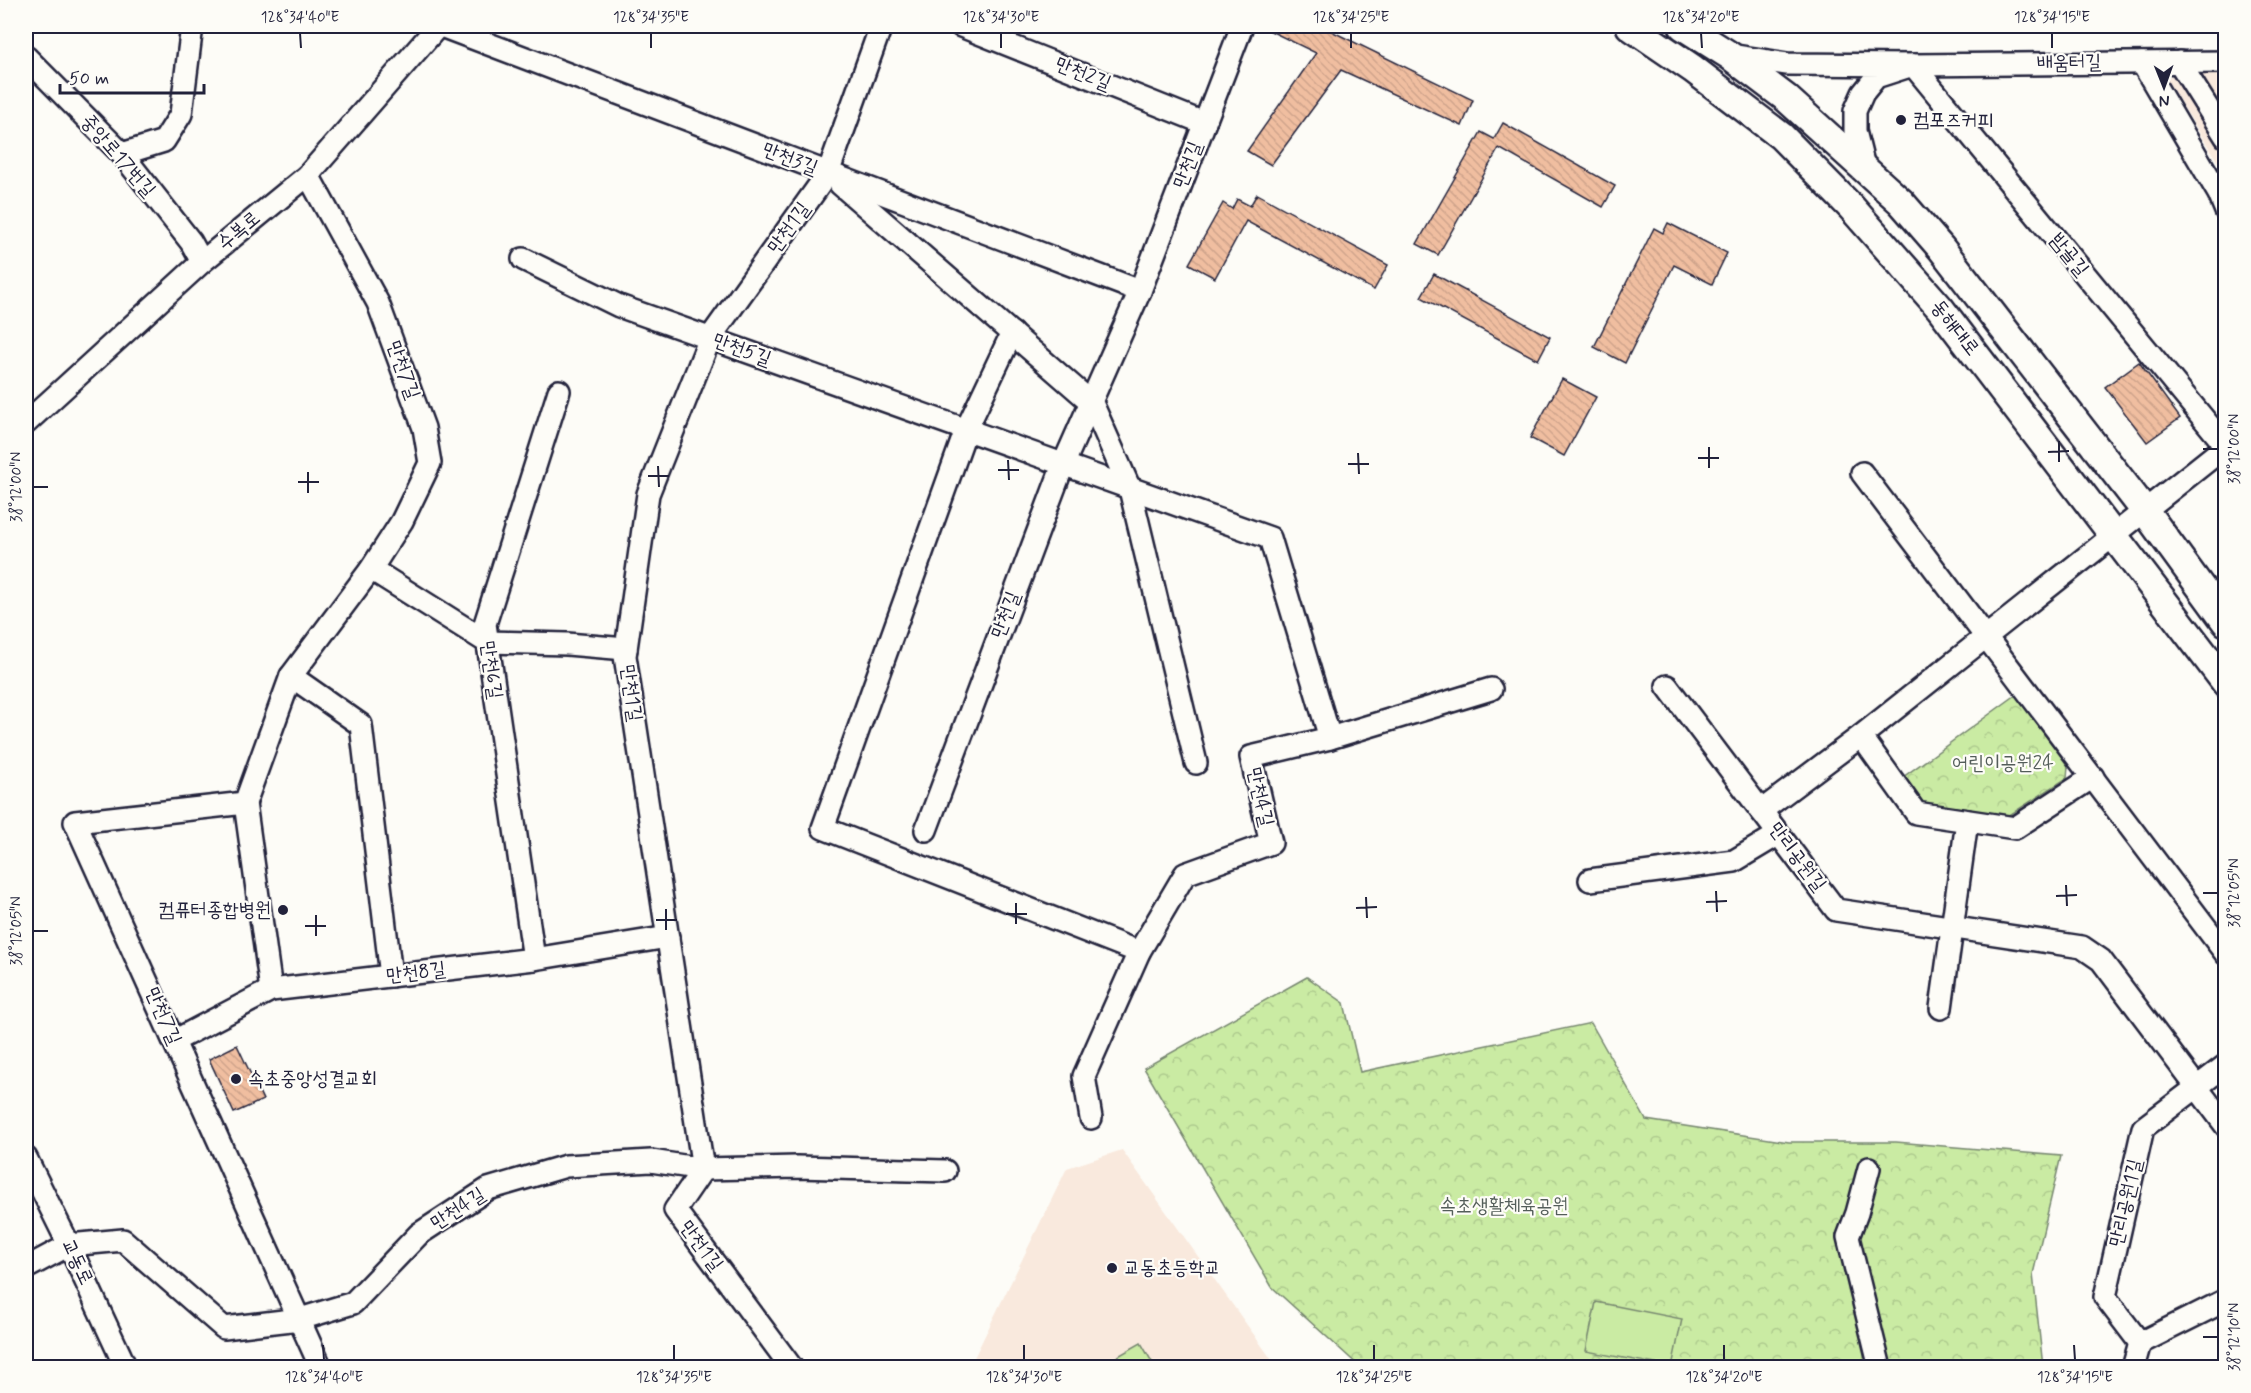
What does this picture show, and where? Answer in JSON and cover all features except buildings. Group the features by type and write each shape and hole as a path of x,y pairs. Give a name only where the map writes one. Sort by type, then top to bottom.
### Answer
{"main road":[{"name":"동해대로","path":"1630,26 1694,69 1781,136 1851,207 1940,308 2226,683"},
{"name":"동해대로","path":"1683,26 1786,98 1900,202 1941,248 2145,511 2226,622"}],"street":[{"path":"122,154 164,141 182,114 192,26"},
{"name":"만천3길","path":"440,26 1140,291"},
{"name":"수복로","path":"26,423 202,262 308,174 440,26"},
{"name":"만천1길","path":"792,1368 675,1210 703,1169 625,656 648,494 710,338 828,173 881,26"},
{"name":"만천2길","path":"961,26 1204,123"},
{"name":"만천길","path":"926,830 1063,465 1140,291 1242,26"},
{"name":"배움터길","path":"1729,56 1787,64 2226,62"},
{"name":"중앙로17번길","path":"26,57 122,154 190,242 202,262"},
{"path":"2179,62 2226,137"},
{"path":"2142,63 2219,194 2226,211"},
{"name":"배움터길","path":"1864,167 1855,131 1855,111 1863,93 1876,76 1913,65"},
{"name":"밤골길","path":"1913,65 2225,446"},
{"path":"828,173 1092,403 1130,489 1196,763"},
{"name":"만천7길","path":"271,990 245,802 291,676 371,569 402,521 430,463 424,428 378,303 308,174"},
{"name":"만천5길","path":"523,259 619,306 1130,489"},
{"path":"1012,333 966,430 823,828 1139,952"},
{"name":"만천6길","path":"534,959 485,624 559,391"},
{"name":"만리공원길","path":"2225,446 1861,736 1761,811 1836,910 2082,947 2101,960 2226,1126"},
{"path":"1862,473 2226,954"},
{"path":"1130,489 1270,538 1330,738 1491,689"},
{"path":"371,569 487,642 567,644 626,649"},
{"path":"291,676 361,725 391,976"},
{"path":"1667,686 1761,811"},
{"path":"1861,736 1916,813 2015,828 2093,777"},
{"name":"만천4길","path":"1091,1118 1084,1076 1139,952 1185,874 1271,843 1251,757 1330,738"},
{"name":"만천7길","path":"245,802 75,822 321,1368"},
{"path":"1941,1008 1967,821"},
{"path":"1590,880 1734,861 1779,834"},
{"name":"만천8길","path":"174,1041 271,990 534,959 668,937"},
{"name":"만리공원1길","path":"2140,1343 2105,1297 2143,1128 2226,1065"},
{"name":"교동로","path":"26,1158 126,1368"},
{"name":"만천4길","path":"69,1245 123,1240 224,1328 300,1319 353,1303 419,1234 488,1188 566,1166 651,1161 703,1169 797,1167 945,1171"},
{"path":"1869,1168 1848,1237 1880,1368"},
{"path":"26,1268 69,1245"},
{"path":"2133,1368 2140,1343 2226,1300"}],"shaded area":[{"path":"2177,73 2225,73 2225,174 2166,79"},
{"name":"교동초등학교","path":"1122,1150 1277,1367 969,1368 1067,1168"}],"green space":[{"name":"어린이공원24","path":"2016,695 2068,766 2067,778 2005,818 1918,804 1899,780"},
{"name":"속초생활체육공원","path":"1307,977 1344,1003 1360,1072 1591,1023 1646,1120 1789,1142 1896,1142 2061,1156 2033,1274 2043,1367 1360,1367 1272,1287 1144,1068"},
{"path":"1596,1302 1682,1319 1672,1367 1586,1351"},
{"path":"1141,1343 1155,1367 1099,1367"}],"place":[{"name":"컴포즈커피","path":"1901,120"},
{"name":"컴퓨터종합병원","path":"283,910"},
{"name":"속초중앙성결교회","path":"236,1079"},
{"name":"교동초등학교","path":"1112,1268"}]}
